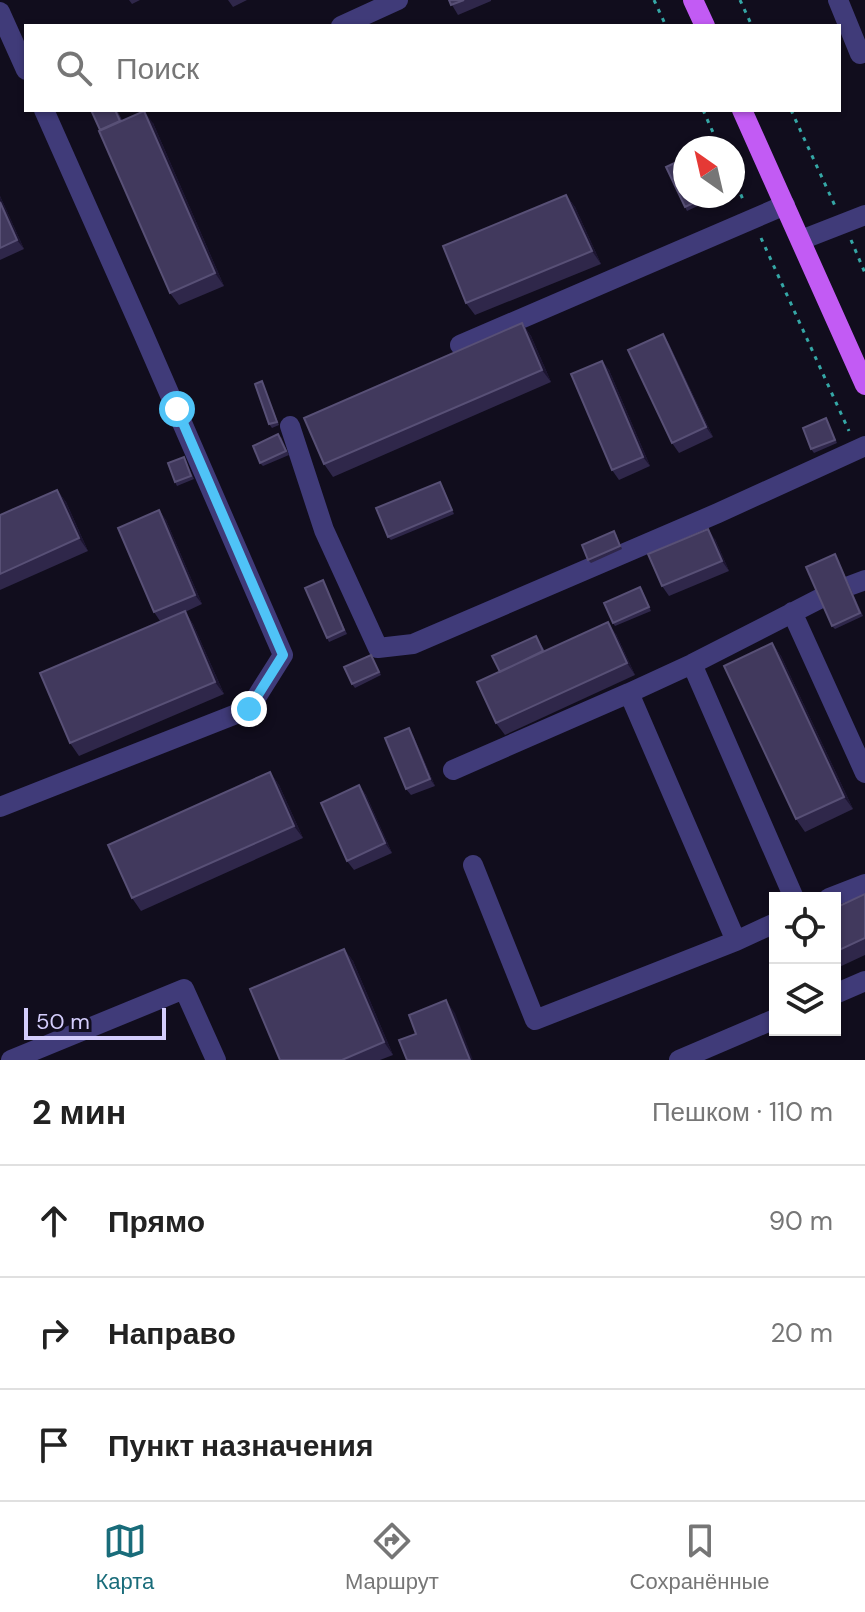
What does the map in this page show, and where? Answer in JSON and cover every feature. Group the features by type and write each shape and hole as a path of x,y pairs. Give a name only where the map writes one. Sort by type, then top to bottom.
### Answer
{"main road":[{"path":"693,0 704,24"},
{"path":"743,112 865,385"}],"street":[{"path":"345,24 398,0"},
{"path":"838,0 860,54"},
{"path":"0,12 24,66"},
{"path":"0,807 249,709 283,655 45,112"},
{"path":"460,345 785,205"},
{"path":"801,240 865,215"},
{"path":"290,426 324,530 378,648 413,644 861,448"},
{"path":"453,770 692,664 821,598"},
{"path":"792,612 865,773"},
{"path":"692,664 791,892"},
{"path":"629,693 736,941"},
{"path":"473,865 535,1020 769,926"},
{"path":"841,893 865,884"},
{"path":"841,991 865,981"},
{"path":"11,1060 184,989 216,1060"},
{"path":"679,1060 769,1022"}],"path":[{"path":"654,0 665,24"},
{"path":"740,0 751,24"},
{"path":"704,112 715,136"},
{"path":"792,112 865,273"},
{"path":"745,202 861,448"}],"building":[{"path":"92,112 116,112 120,121 100,130"},
{"path":"144,112 215,273 170,293 99,131"},
{"path":"673,164 673,182 666,167"},
{"path":"566,195 592,251 466,303 443,246"},
{"path":"0,202 17,240 0,248"},
{"path":"522,323 542,370 324,464 304,418"},
{"path":"663,334 706,427 672,443 628,350"},
{"path":"602,361 643,457 612,470 571,374"},
{"path":"262,381 277,422 269,424 255,384"},
{"path":"826,418 835,440 811,449 803,428"},
{"path":"278,434 286,451 260,463 253,446"},
{"path":"184,457 191,476 175,482 168,463"},
{"path":"440,482 452,510 388,537 376,508"},
{"path":"57,490 79,538 0,574 0,515"},
{"path":"159,510 195,595 154,612 118,528"},
{"path":"708,529 722,561 662,586 648,554"},
{"path":"614,531 620,546 588,560 582,545"},
{"path":"835,554 860,613 832,626 806,567"},
{"path":"323,580 344,630 327,638 305,588"},
{"path":"640,587 649,607 613,623 604,603"},
{"path":"185,611 215,682 70,743 40,673"},
{"path":"608,622 627,663 496,723 477,682"},
{"path":"536,636 543,651 500,672 492,656"},
{"path":"772,643 844,797 796,819 724,666"},
{"path":"371,655 379,672 352,684 344,667"},
{"path":"409,728 430,779 406,789 385,738"},
{"path":"270,772 294,826 132,898 108,845"},
{"path":"359,785 385,843 347,861 321,803"},
{"path":"865,894 865,938 841,949 841,905"},
{"path":"344,949 384,1042 342,1060 280,1060 250,989"},
{"path":"446,1000 470,1060 407,1060 399,1040 416,1034 409,1015"}],"route":[{"path":"177,409 283,655 249,709"}]}
